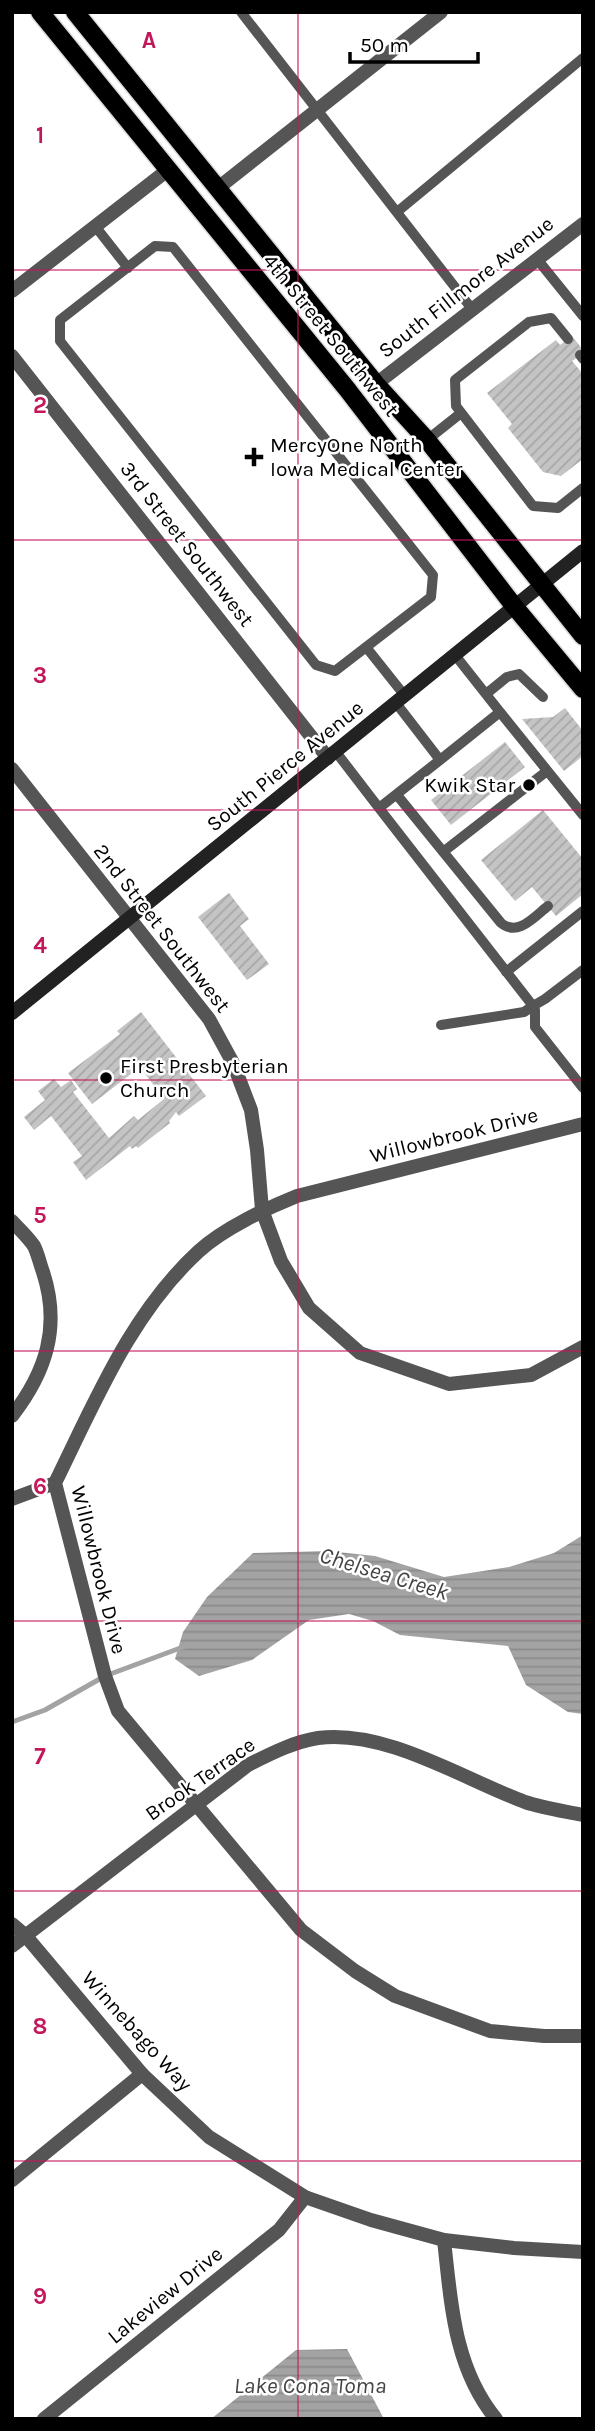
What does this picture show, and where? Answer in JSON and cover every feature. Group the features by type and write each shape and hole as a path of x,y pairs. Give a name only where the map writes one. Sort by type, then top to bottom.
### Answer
{"main road":[{"name":"4th Street Southwest","path":"40,12 347,389 514,606 583,689"},
{"name":"4th Street Southwest","path":"75,12 376,384 427,440 583,636"},
{"name":"South Pierce Avenue","path":"12,1013 583,551"}],"street":[{"path":"218,188 319,111 441,12"},
{"path":"12,290 169,169"},
{"name":"South Fillmore Avenue","path":"376,384 583,224"},
{"name":"3rd Street Southwest","path":"12,356 332,755"},
{"name":"2nd Street Southwest","path":"12,769 128,920 209,1019 233,1063 251,1110 262,1210 281,1261 309,1308 360,1353 449,1384 531,1375 583,1347"},
{"name":"Willowbrook Drive","path":"583,1124 297,1196 262,1210 200,1250 155,1297 114,1366 55,1483 105,1676 118,1711 301,1930 355,1971 395,1996 490,2031 583,2036"},
{"path":"12,1221 34,1248 47,1285 52,1323 45,1357 31,1391 12,1416"},
{"path":"12,1499 55,1483"},
{"name":"Brook Terrace","path":"12,1946 248,1765 282,1749 317,1738 352,1737 397,1749 528,1803 583,1815"},
{"name":"Winnebago Way","path":"12,1924 142,2074 209,2137 305,2197 371,2220 444,2240 583,2252"},
{"path":"12,2180 142,2074"},
{"name":"Lakeview Drive","path":"44,2419 279,2230 305,2197"},
{"path":"444,2240 452,2317 465,2369 481,2400 496,2419"}],"lane":[{"path":"241,12 472,309"},
{"path":"397,212 583,58"},
{"path":"95,226 128,268"},
{"path":"155,246 173,247 433,575 430,597 366,647 335,671 316,665 60,341 60,320 155,246"},
{"path":"537,259 583,316"},
{"path":"568,339 551,318 529,322 455,380 456,406 533,506 558,508 583,488"},
{"path":"427,440 461,413"},
{"path":"366,647 440,760"},
{"path":"456,655 583,815"},
{"path":"486,694 507,677 519,674 543,697"},
{"path":"379,808 500,712"},
{"path":"332,755 379,808 533,1006 535,1027 583,1088"},
{"path":"443,852 547,771"},
{"path":"397,795 501,923 508,928 517,929 548,906"},
{"path":"506,972 583,911"},
{"path":"441,1025 524,1012 583,970"}],"water":[{"path":"583,1535 583,1714 568,1712 526,1685 508,1646 400,1635 373,1621 349,1614 309,1620 252,1660 199,1676 175,1659 183,1632 207,1597 253,1553 328,1551 375,1556 444,1577 509,1567 554,1553"},
{"name":"Lake Cona Toma","path":"347,2349 384,2419 211,2419 296,2350"}],"building":[{"path":"572,336 583,350 583,353 572,361 583,374 583,459 561,476 543,472 508,428 512,424 487,393 556,340 560,345"},
{"path":"565,708 583,731 583,756 564,771 522,719 553,717"},
{"path":"505,742 525,767 451,825 431,800"},
{"path":"543,810 583,859 583,894 556,916 532,887 515,901 481,860"},
{"path":"229,893 249,919 240,926 269,964 247,980 198,917"},
{"path":"141,1012 206,1096 179,1116 176,1112 170,1123 138,1148 136,1146 132,1149 130,1146 86,1180 73,1162 82,1156 51,1116 34,1130 24,1117 45,1100 38,1091 54,1079 61,1087 71,1080 77,1089 73,1092 109,1138 134,1116 138,1120 164,1099 140,1067 92,1104 68,1073 120,1034 117,1031"}],"waterway":[{"name":"Chelsea Creek","path":"12,1722 45,1710 105,1676 183,1647"}],"place":[{"name":"MercyOne North Iowa Medical Center","path":"254,457"},
{"name":"Kwik Star","path":"529,785"},
{"name":"First Presbyterian Church","path":"106,1078"}]}
